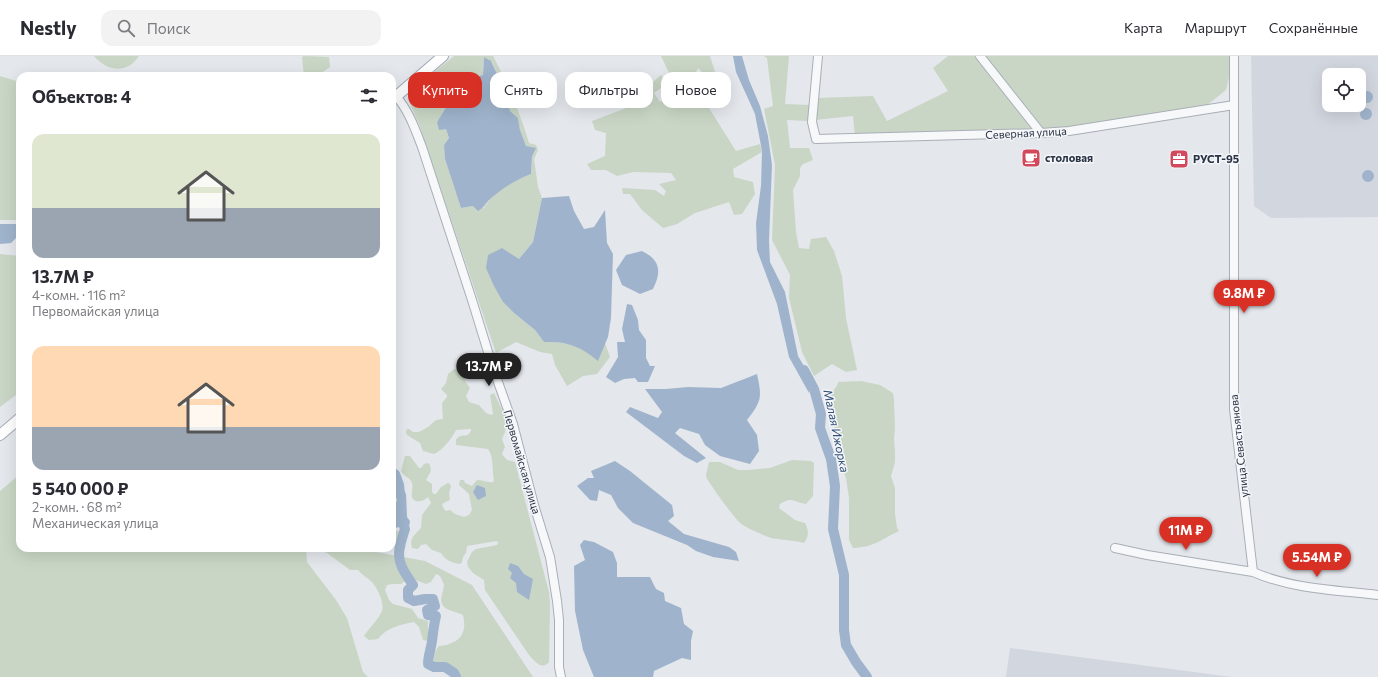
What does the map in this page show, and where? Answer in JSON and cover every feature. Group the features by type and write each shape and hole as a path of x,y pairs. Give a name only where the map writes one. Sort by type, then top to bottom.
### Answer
{"main road":[{"path":"396,96 443,56"},
{"path":"0,436 16,422"}],"street":[{"name":"Северная улица","path":"818,56 812,122 816,139 1069,131 1234,105"},
{"path":"980,56 1041,133"},
{"name":"улица Севастьянова","path":"1234,56 1234,409 1253,572"},
{"name":"Первомайская улица","path":"396,100 405,107 414,125 422,147 493,368 513,424 553,571 559,620 560,677"},
{"path":"1115,548 1147,555 1253,572 1269,579 1291,584 1378,595"}],"shaded area":[{"path":"1251,56 1378,56 1378,217 1271,218 1254,206"},
{"path":"1010,648 1232,677 1006,677"}],"green space":[{"path":"94,56 139,56 129,66 117,69 105,65"},
{"path":"454,56 493,56 501,72 496,72 492,62 484,57 483,75 482,72 434,72"},
{"path":"661,56 710,56 715,72 702,72 698,68 696,72 669,72"},
{"path":"764,56 789,56 785,104 810,105 808,121 787,120 790,148 809,148 813,160 803,164 800,168 800,176 793,190 796,232 799,248 809,249 811,239 826,237 834,251 842,276 846,318 857,370 846,372 832,364 814,376 802,352 789,298 790,275 772,240 775,165 764,109 773,106 767,58"},
{"path":"948,56 975,56 1034,129 855,136 853,116 815,120 816,98 873,96 887,121 948,91 933,68"},
{"path":"985,56 1231,56 1231,69 1226,90 1206,106 1067,128 1042,129"},
{"path":"302,57 329,57 330,67 323,72 304,72"},
{"path":"661,75 661,88 654,93 660,102 661,101 661,108 709,108 736,151 760,144 762,152 733,169 734,177 753,182 755,194 742,214 734,215 729,202 695,213 677,224 663,228 642,210 630,194 623,194 622,188 655,190 664,196 666,191 659,184 676,180 671,173 633,172 617,176 606,170 591,170 587,164 605,156 606,133 595,130 592,121 626,108 653,108 653,82"},
{"path":"0,76 16,81 16,220 0,220"},
{"path":"412,108 446,108 437,122 446,129 449,138 444,145 445,159 461,208 473,206 484,208 492,197 498,192 511,183 531,174 532,156 526,146 520,130 518,118 510,111 509,108 517,108 529,143 536,145 538,150 534,159 538,187 542,198 533,242 519,259 503,302 535,330 544,342 560,342 573,345 598,360 605,343 610,357 597,374 583,376 567,386 555,365 552,354 540,352 516,342 496,353 419,124"},
{"path":"0,254 16,256 16,395 0,407"},
{"path":"454,369 463,373 465,381 470,388 466,396 469,402 479,405 486,413 491,415 493,414 490,395 494,393 507,420 502,439 505,447 502,454 507,460 515,462 549,592 549,662 543,666 538,664 529,655 485,590 484,580 473,573 468,567 467,562 472,552 476,549 497,545 497,541 467,546 466,553 460,564 449,561 441,553 432,550 426,544 421,545 418,549 412,548 411,541 421,528 422,515 431,503 428,497 420,501 416,501 412,498 412,483 410,479 401,471 405,456 410,456 419,468 421,468 424,464 428,463 430,465 431,471 426,480 432,484 432,492 434,494 436,494 441,487 448,483 450,484 450,500 442,504 444,509 446,511 450,510 455,514 464,517 469,515 472,510 469,494 459,485 460,480 464,480 465,483 472,486 477,480 493,482 494,480 492,460 488,449 456,445 456,439 460,436 468,435 471,429 456,430 447,444 434,454 423,451 420,443 407,435 407,429 413,432 419,432 436,420 443,419 442,403 447,395 441,389 446,383 448,374"},
{"path":"861,381 880,385 893,393 895,462 891,476 895,488 895,514 897,528 899,531 872,545 853,548 849,540 849,498 846,478 838,456 832,410 825,394 834,390 837,387 838,382"},
{"path":"792,460 811,461 814,463 813,496 806,504 793,500 787,500 780,504 779,508 795,520 805,523 808,533 804,543 771,538 744,526 734,516 718,495 707,479 706,475 709,462 720,462 738,470 748,470 770,468"},
{"path":"16,477 16,552 306,552 307,562 336,600 347,618 363,672 368,677 0,677 0,491"},
{"path":"396,486 399,496 396,502"},
{"path":"396,530 400,532 396,548"},
{"path":"325,552 376,552 425,561 472,585 533,677 459,677 456,670 450,666 435,665 434,657 437,648 456,641 463,633 464,628 463,615 447,609 442,603 441,597 444,585 440,576 436,574 431,582 426,584 410,578 401,584 387,585 385,590 389,600 393,604 412,609 418,618 428,621 428,641 423,640 419,627 414,622 394,627 385,632 378,639 369,640 364,636 381,613 383,606 381,597 372,582 358,570 350,570"}],"water":[{"path":"733,56 742,56 749,80 760,106 768,136 772,165 769,241 770,262 785,292 798,356 811,378 809,393 789,357 777,304 757,250 756,223 761,186 762,151 755,114 736,72"},
{"path":"484,57 491,61 496,72 490,72 490,108 509,108 510,111 518,118 520,130 526,146 536,148 532,156 531,174 519,179 503,189 478,211 473,206 461,208 445,159 444,145 449,138 446,129 439,130 437,122 446,108 482,108"},
{"path":"1366,91 1369,91 1373,95 1373,99 1369,103 1366,103"},
{"path":"1366,108 1372,112 1372,116 1368,120 1364,120 1360,116 1360,112 1366,112"},
{"path":"1366,170 1370,170 1374,176 1370,182 1366,182 1362,178 1362,174"},
{"path":"569,196 574,211 584,229 594,227 605,210 607,243 613,254 611,318 608,337 598,361 579,348 560,342 544,342 535,330 503,302 486,268 488,255 502,248 519,259 533,242 542,198"},
{"path":"0,224 16,224 16,238 11,243 0,244"},
{"path":"642,251 648,254 656,262 658,267 658,277 653,289 640,294 622,285 616,270 626,255"},
{"path":"627,304 632,305 638,320 639,330 646,340 646,358 650,366 655,366 648,382 638,382 635,378 624,379 615,383 606,377 618,357 617,342 625,342 622,329"},
{"path":"757,374 760,388 760,398 756,408 747,420 757,435 759,451 750,464 720,456 705,445 699,434 680,428 675,433 706,458 697,463 684,456 626,412 630,407 658,418 662,412 645,389 688,387 721,388"},
{"path":"615,461 630,471 672,505 674,516 668,521 684,534 729,547 736,552 739,561 713,557 696,551 687,545 633,523 618,508 611,495 599,490 597,501 590,500 577,486 588,478 594,478 591,471"},
{"path":"400,482 406,494 407,517 410,521 407,538 404,543 401,541 401,532 399,527 396,528 396,502 399,496 396,492 396,483"},
{"path":"477,485 485,488 486,496 478,500 473,492"},
{"path":"584,540 594,542 613,552 617,563 617,577 650,577 656,589 664,593 665,601 681,608 684,624 693,631 691,641 691,660 682,658 654,671 653,677 594,677 583,650 575,611 574,566 585,560 580,545"},
{"path":"510,563 518,566 524,574 533,579 529,600 517,592 516,583 510,578 512,573 508,569"}],"waterway":[{"name":"Малая Ижорка","path":"804,370 814,389 821,414 820,428 831,459 835,486 833,529 844,575 844,630 846,645 867,677"},
{"path":"396,477 400,495"},
{"path":"405,529 400,545 399,558 402,567 413,585 408,590 408,598 414,601 433,599 435,606 427,610 428,615 436,616 428,664 434,667 445,667 454,673 456,677"}],"place":[{"name":"столовая","path":"1031,158"},
{"name":"РУСТ-95","path":"1179,159"}]}
